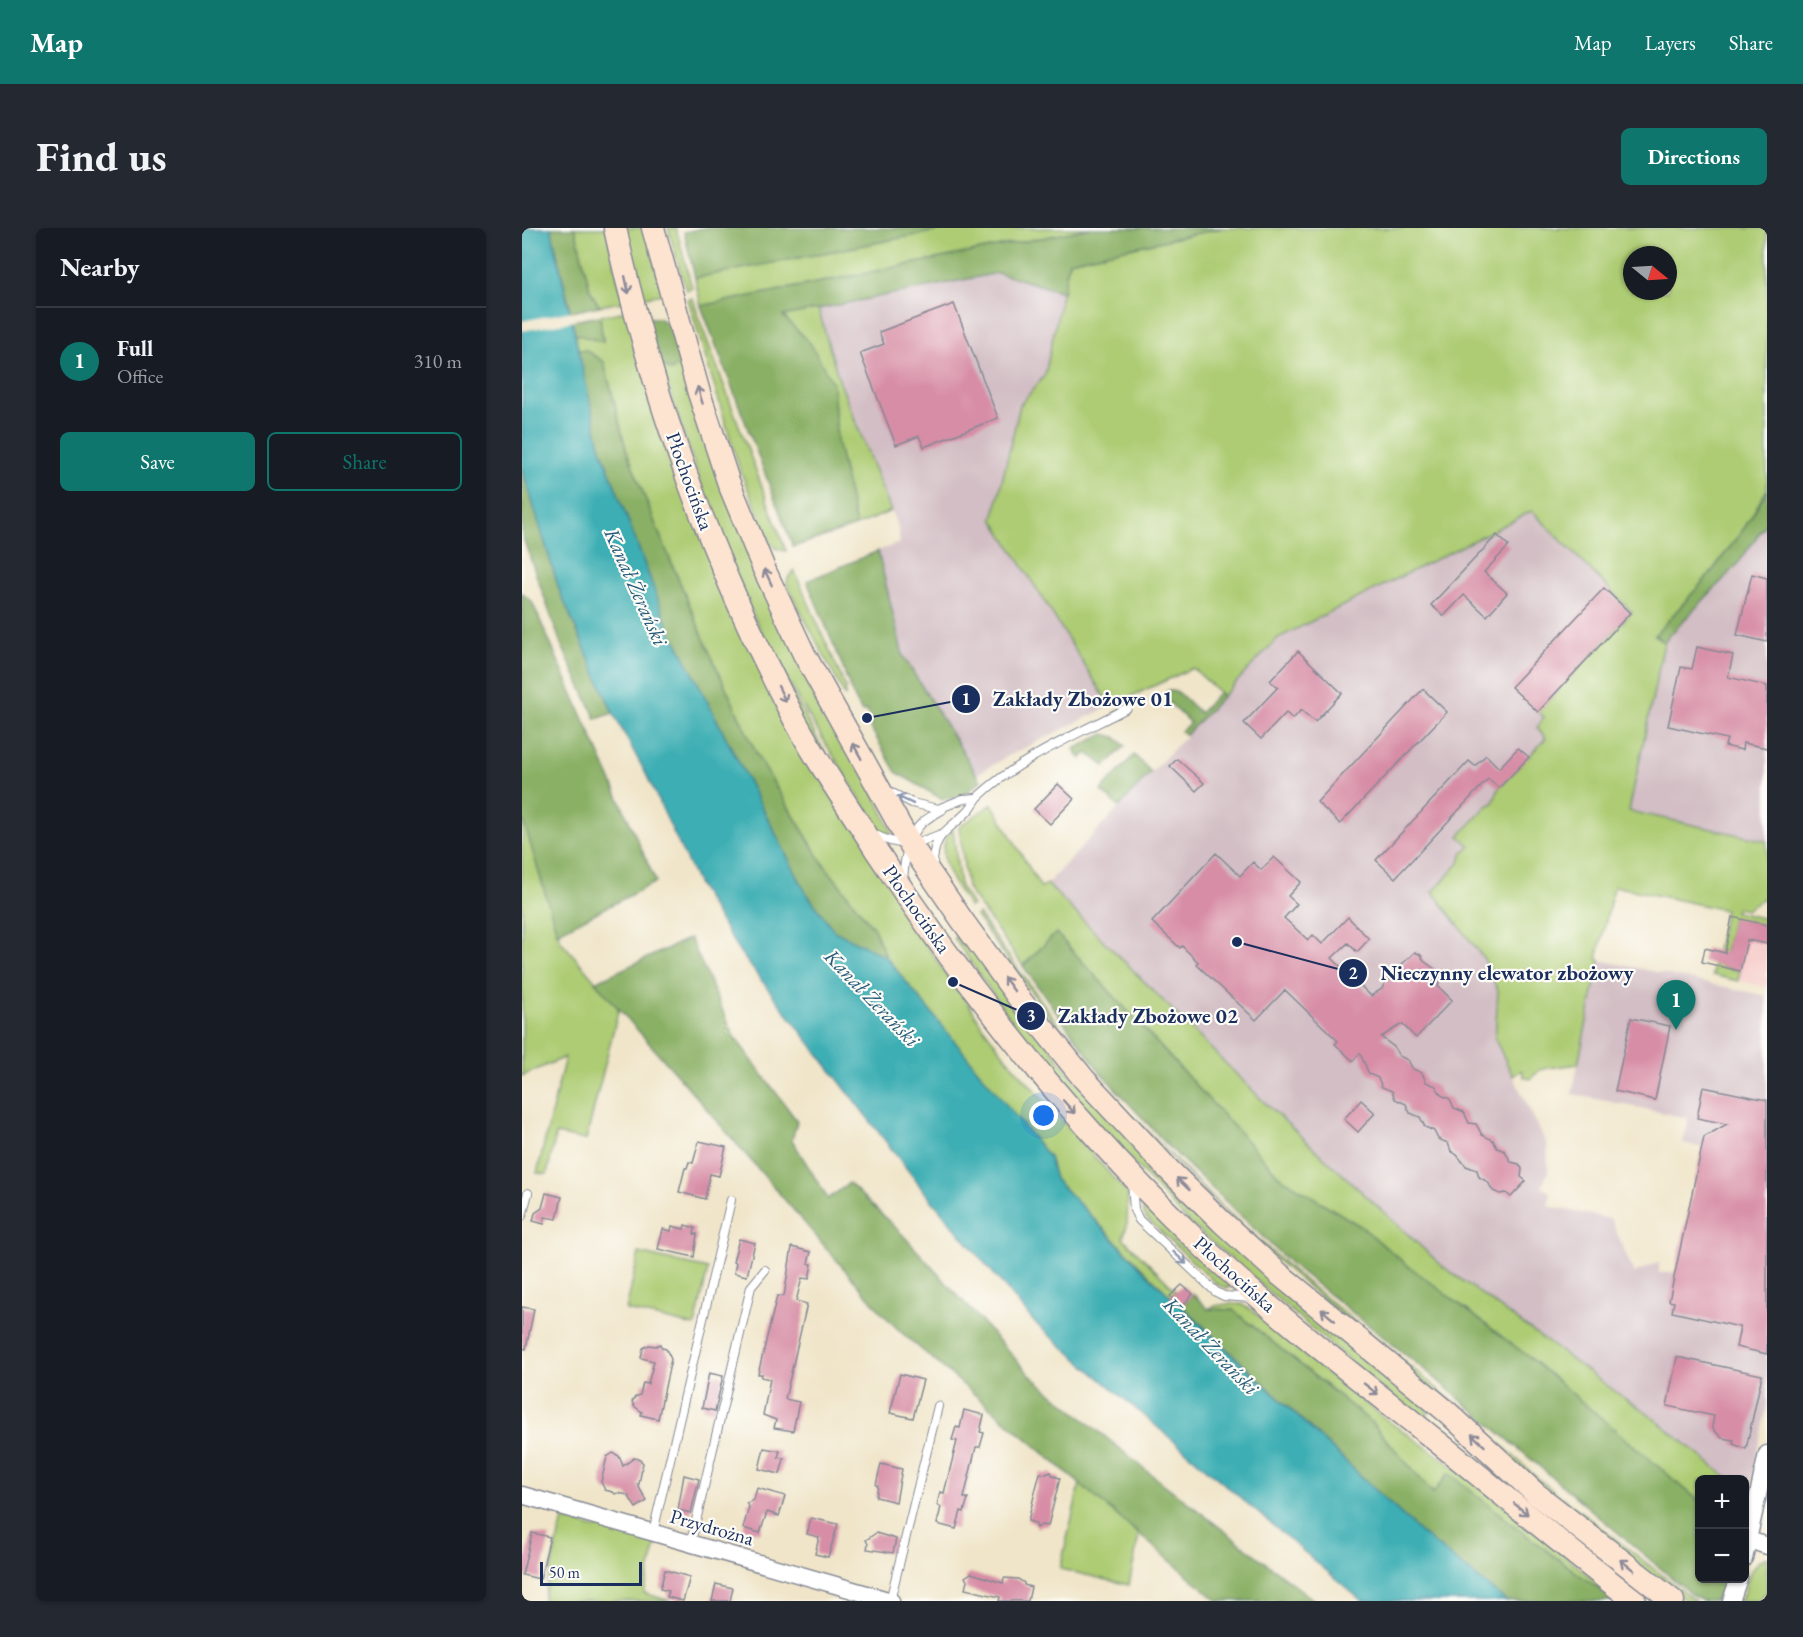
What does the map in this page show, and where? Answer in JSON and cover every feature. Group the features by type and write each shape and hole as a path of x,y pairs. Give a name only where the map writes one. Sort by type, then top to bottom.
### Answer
{"main road":[{"name":"Płochocińska","path":"615,228 630,295 661,403 695,498 731,587 789,710 861,827 955,964 1061,1099 1132,1177 1195,1240 1261,1298 1635,1601"},
{"name":"Płochocińska","path":"653,228 699,393 728,481 764,569 804,654 910,844 1028,1010 1084,1079 1168,1169 1222,1222 1279,1274 1446,1411 1536,1494 1673,1601"}],"street":[{"path":"1427,1433 1446,1411"},
{"path":"1767,1454 1749,1540 1767,1546"},
{"name":"Przydrożna","path":"522,1495 890,1601"},
{"path":"1731,1601 1737,1583"}],"lane":[{"path":"861,827 887,841 910,844 923,842 941,834 969,810 978,798 1022,765 1127,708"},
{"path":"875,782 912,804 945,808"},
{"path":"903,891 904,863 916,831 923,822 963,799 978,798"},
{"path":"933,877 933,855 936,842 941,834"},
{"path":"522,1216 528,1193"},
{"path":"653,1532 732,1200"},
{"path":"691,1542 751,1287 765,1270"},
{"path":"890,1601 938,1406"}],"shaded area":[{"path":"998,273 1063,292 1045,375 1020,405 1098,685 1110,706 1004,758 976,775 903,656 878,551 900,543 898,528 839,380 818,308"},
{"path":"1532,511 1632,612 1538,712 1544,717 1546,738 1499,788 1493,803 1487,806 1459,835 1470,845 1463,853 1459,863 1433,892 1484,959 1498,992 1495,1039 1547,1145 1548,1172 1542,1187 1551,1193 1548,1206 1611,1219 1634,1273 1659,1262 1659,1273 1675,1272 1702,1148 1683,1143 1688,1118 1572,1094 1600,960 1767,996 1767,1405 1749,1490 1749,1475 1724,1475 1645,1411 1441,1265 1265,1103 1047,884 1278,638"},
{"path":"1767,522 1767,841 1629,811 1664,643 1737,565"},
{"path":"1726,910 1767,919 1767,987 1712,975"}],"green space":[{"path":"551,228 575,228 590,290 599,306 571,312"},
{"path":"575,228 607,228 623,302 599,306 590,290"},
{"path":"623,228 645,228 663,294 641,298"},
{"path":"668,228 676,228 692,288 686,290"},
{"path":"703,228 952,228 695,278 684,232"},
{"path":"952,228 1091,228 701,306 695,278"},
{"path":"1091,228 1222,228 1069,261 1063,292 998,273 783,316 810,343 833,384 837,441 856,526 793,547 701,306"},
{"path":"1222,228 1767,228 1767,490 1745,527 1710,574 1655,635 1664,643 1629,811 1767,841 1767,900 1762,899 1746,910 1737,908 1735,912 1767,919 1767,925 1732,918 1722,967 1740,971 1738,981 1712,975 1725,910 1614,886 1597,959 1600,960 1578,1064 1540,1070 1530,1079 1524,1077 1522,1070 1513,1076 1495,1039 1498,991 1484,959 1433,892 1459,863 1463,853 1470,846 1459,836 1487,806 1493,803 1499,788 1546,738 1537,728 1544,717 1538,712 1632,612 1532,511 1278,638 1223,696 1193,668 1110,706 993,519 1020,405 1045,375 1069,261"},
{"path":"693,298 786,551 777,549 771,544 740,470 688,299"},
{"path":"818,308 839,380 891,511 856,526 837,441 833,384 783,316"},
{"path":"626,311 691,509 926,937 923,940 957,991 960,989 982,1026 1013,1066 1128,1194 1127,1225 1123,1238 1176,1291 1170,1296 1055,1179 1049,1157 886,957 874,929 822,862 759,759 709,651 658,531 626,449 604,362 586,350 578,350 575,334 603,342 600,316"},
{"path":"600,316 603,342 575,334 572,321"},
{"path":"646,318 658,318 669,324 682,363 671,371 660,364"},
{"path":"578,350 586,350 604,362 626,449 658,531 709,651 759,759 822,862 874,929 886,957 834,931 805,891 666,621 600,446"},
{"path":"682,363 893,835 883,832 876,825 787,679 745,597 706,498 660,364"},
{"path":"522,468 560,592 613,713 596,719 561,644 522,535"},
{"path":"1767,490 1767,522 1737,565 1664,643 1655,635 1710,574 1745,527"},
{"path":"878,551 903,656 981,781 957,797 940,798 896,772 869,725 873,723 866,710 862,712 851,691 807,581"},
{"path":"794,570 846,688 845,696 787,585 788,578"},
{"path":"522,593 532,602 656,882 557,933 522,816"},
{"path":"1168,690 1179,693 1200,713 1219,692 1223,696 1186,735 1181,731 1190,723 1167,700 1165,694"},
{"path":"1104,734 1115,737 1125,746 1105,766 1087,753 1081,759 1074,749"},
{"path":"1134,755 1151,772 1119,807 1101,791"},
{"path":"992,804 1041,888 1047,884 1265,1103 1441,1265 1645,1411 1724,1475 1695,1475 1695,1498 1529,1357 1402,1261 1362,1227 1280,1177 1056,933 1023,966 967,888 959,827"},
{"path":"522,816 560,940 619,1008 586,1140 556,1134 547,1174 537,1173 565,1057 522,1076"},
{"path":"953,829 960,887 972,905 969,907 952,879 944,859 946,838"},
{"path":"978,914 1094,1073 1129,1113 1220,1205 1293,1271 1467,1413 1536,1477 1695,1601 1686,1601 1599,1533 1247,1235 1092,1075 976,916"},
{"path":"962,932 1074,1079 1430,1411 1424,1418 1380,1387 1186,1220 1038,1059 954,938"},
{"path":"1056,933 1280,1177 1362,1227 1402,1261 1529,1357 1695,1498 1695,1583 1726,1583 1717,1600 1702,1601 1692,1595 1430,1374 1291,1264 1171,1149 1101,1073 1023,966"},
{"path":"690,938 734,1036 797,1121 792,1140 828,1199 849,1183 902,1234 1030,1375 1147,1471 1315,1601 1218,1601 902,1333 883,1314 595,982"},
{"path":"1144,1203 1231,1286 1227,1288 1218,1285 1146,1218 1143,1212"},
{"path":"639,1253 708,1269 695,1326 626,1310"},
{"path":"1193,1294 1208,1309 1233,1310 1371,1422 1433,1493 1449,1473 1530,1538 1615,1601 1506,1601 1420,1532 1182,1306"},
{"path":"1228,1304 1241,1304 1253,1311 1391,1423 1461,1471 1620,1601 1615,1601 1530,1538 1449,1474 1433,1494 1371,1422 1233,1310 1208,1309"},
{"path":"1080,1483 1139,1535 1129,1585 1060,1569"},
{"path":"563,1519 598,1529 599,1525 657,1540 644,1593 670,1601 543,1601"},
{"path":"1767,1557 1767,1591 1759,1601 1740,1601 1747,1583 1749,1583 1751,1570"}],"water":[{"name":"Kanał Żerański","path":"522,228 551,228 600,446 666,621 805,891 834,931 886,957 1049,1157 1055,1179 1149,1276 1420,1532 1506,1601 1362,1601 1035,1323 924,1191 739,951 698,885 646,774 613,713 560,592 522,468"}],"pier":[{"path":"573,311 575,321 522,331 522,321"}],"building":[{"path":"954,304 998,418 924,447 919,436 896,445 860,353 884,344 879,332"},
{"path":"1497,535 1509,546 1484,572 1507,593 1487,616 1464,595 1444,616 1431,605"},
{"path":"1752,574 1767,578 1767,642 1737,635"},
{"path":"1604,588 1630,613 1538,712 1511,687"},
{"path":"1697,647 1733,655 1728,677 1767,686 1767,748 1743,743 1742,750 1725,746 1727,739 1668,726 1681,667 1692,669"},
{"path":"1298,651 1342,693 1315,722 1301,710 1293,719 1286,713 1261,739 1244,723 1278,687 1270,681"},
{"path":"1423,689 1447,712 1340,824 1317,802"},
{"path":"1518,748 1529,757 1499,788 1488,779 1395,878 1376,860 1469,761 1475,766 1486,755 1499,768"},
{"path":"1177,759 1204,783 1196,791 1170,766"},
{"path":"1058,784 1074,799 1050,824 1034,809"},
{"path":"1216,853 1240,876 1253,862 1261,870 1274,857 1301,882 1288,896 1297,904 1284,918 1308,940 1313,935 1322,944 1348,917 1369,939 1357,952 1348,943 1332,958 1371,996 1382,989 1393,973 1401,968 1401,965 1415,952 1442,975 1438,986 1452,1000 1416,1038 1402,1024 1381,1037 1394,1047 1399,1056 1408,1060 1413,1069 1422,1073 1426,1082 1436,1086 1441,1095 1450,1099 1454,1108 1464,1112 1469,1123 1476,1124 1482,1135 1493,1140 1497,1148 1505,1151 1511,1162 1519,1164 1522,1169 1521,1177 1526,1181 1511,1197 1506,1193 1500,1194 1493,1191 1488,1182 1479,1177 1477,1170 1466,1166 1451,1151 1448,1143 1438,1139 1434,1131 1425,1127 1420,1117 1410,1113 1406,1104 1395,1099 1392,1091 1382,1087 1378,1078 1369,1074 1360,1053 1353,1061 1335,1044 1338,1041 1285,990 1256,1020 1196,964 1198,962 1182,946 1180,948 1152,922"},
{"path":"1732,917 1767,925 1767,944 1747,940 1740,971 1702,962 1705,948 1725,953"},
{"path":"1631,1018 1670,1026 1655,1100 1615,1091"},
{"path":"1703,1087 1767,1100 1767,1354 1736,1347 1740,1327 1672,1312 1674,1302 1669,1301 1704,1137 1727,1124 1697,1118"},
{"path":"1361,1100 1375,1113 1358,1132 1344,1119"},
{"path":"699,1141 726,1147 719,1176 710,1174 705,1199 679,1192 685,1168 689,1162 693,1163"},
{"path":"546,1193 562,1197 557,1219 545,1217 544,1224 533,1221 535,1213 542,1208"},
{"path":"685,1225 695,1228 694,1234 697,1234 694,1257 658,1249 663,1229 671,1231 672,1226 684,1229"},
{"path":"739,1239 755,1243 747,1276 734,1273 736,1263 733,1262"},
{"path":"792,1247 811,1252 808,1263 812,1264 809,1279 802,1278 796,1301 807,1304 785,1399 799,1402 793,1431 774,1428 776,1420 763,1415 770,1379 758,1374 777,1296 784,1296"},
{"path":"1182,1285 1193,1294 1182,1306 1170,1296"},
{"path":"522,1307 534,1309 526,1349 522,1348"},
{"path":"660,1344 666,1349 671,1359 658,1419 641,1415 642,1412 632,1402 640,1395 643,1383 648,1384 654,1361 641,1358 643,1348"},
{"path":"1677,1357 1762,1375 1746,1449 1733,1444 1734,1440 1722,1438 1715,1431 1712,1427 1714,1416 1667,1406"},
{"path":"709,1373 723,1376 715,1411 702,1408"},
{"path":"900,1374 923,1380 913,1418 890,1413"},
{"path":"964,1410 984,1415 980,1432 984,1433 980,1447 976,1447 964,1498 968,1498 964,1512 961,1511 956,1529 937,1524 941,1507 937,1505 940,1492 944,1493 957,1441 952,1440 956,1427 960,1428"},
{"path":"764,1448 780,1451 778,1457 784,1459 780,1474 759,1469"},
{"path":"613,1453 619,1456 623,1466 634,1458 643,1463 639,1484 637,1484 647,1501 636,1508 628,1495 605,1490 601,1482 607,1457"},
{"path":"881,1464 902,1469 896,1502 876,1497"},
{"path":"1051,1472 1053,1476 1060,1478 1048,1526 1041,1525 1037,1528 1035,1523 1028,1521 1034,1496 1040,1473"},
{"path":"684,1475 699,1479 691,1513 678,1510"},
{"path":"757,1488 785,1496 779,1516 767,1512 760,1533 743,1528 749,1507 746,1503 754,1500"},
{"path":"811,1518 838,1524 828,1557 815,1554 819,1537 807,1534"},
{"path":"532,1533 550,1537 540,1579 522,1575"},
{"path":"876,1533 896,1539 893,1553 867,1549 866,1540"},
{"path":"665,1570 690,1577 683,1601 667,1597 669,1591 660,1589"},
{"path":"971,1573 1003,1583 1004,1578 1018,1579 1024,1585 1031,1587 1028,1601 999,1601 1000,1597 965,1589 967,1581 965,1577"},
{"path":"716,1584 733,1588 730,1601 712,1601"}],"place":[{"name":"Zakłady Zbożowe 01","path":"867,718"},
{"name":"Nieczynny elewator zbożowy","path":"1237,942"},
{"name":"Zakłady Zbożowe 02","path":"953,982"},
{"name":"Full","path":"1676,1030"}]}
